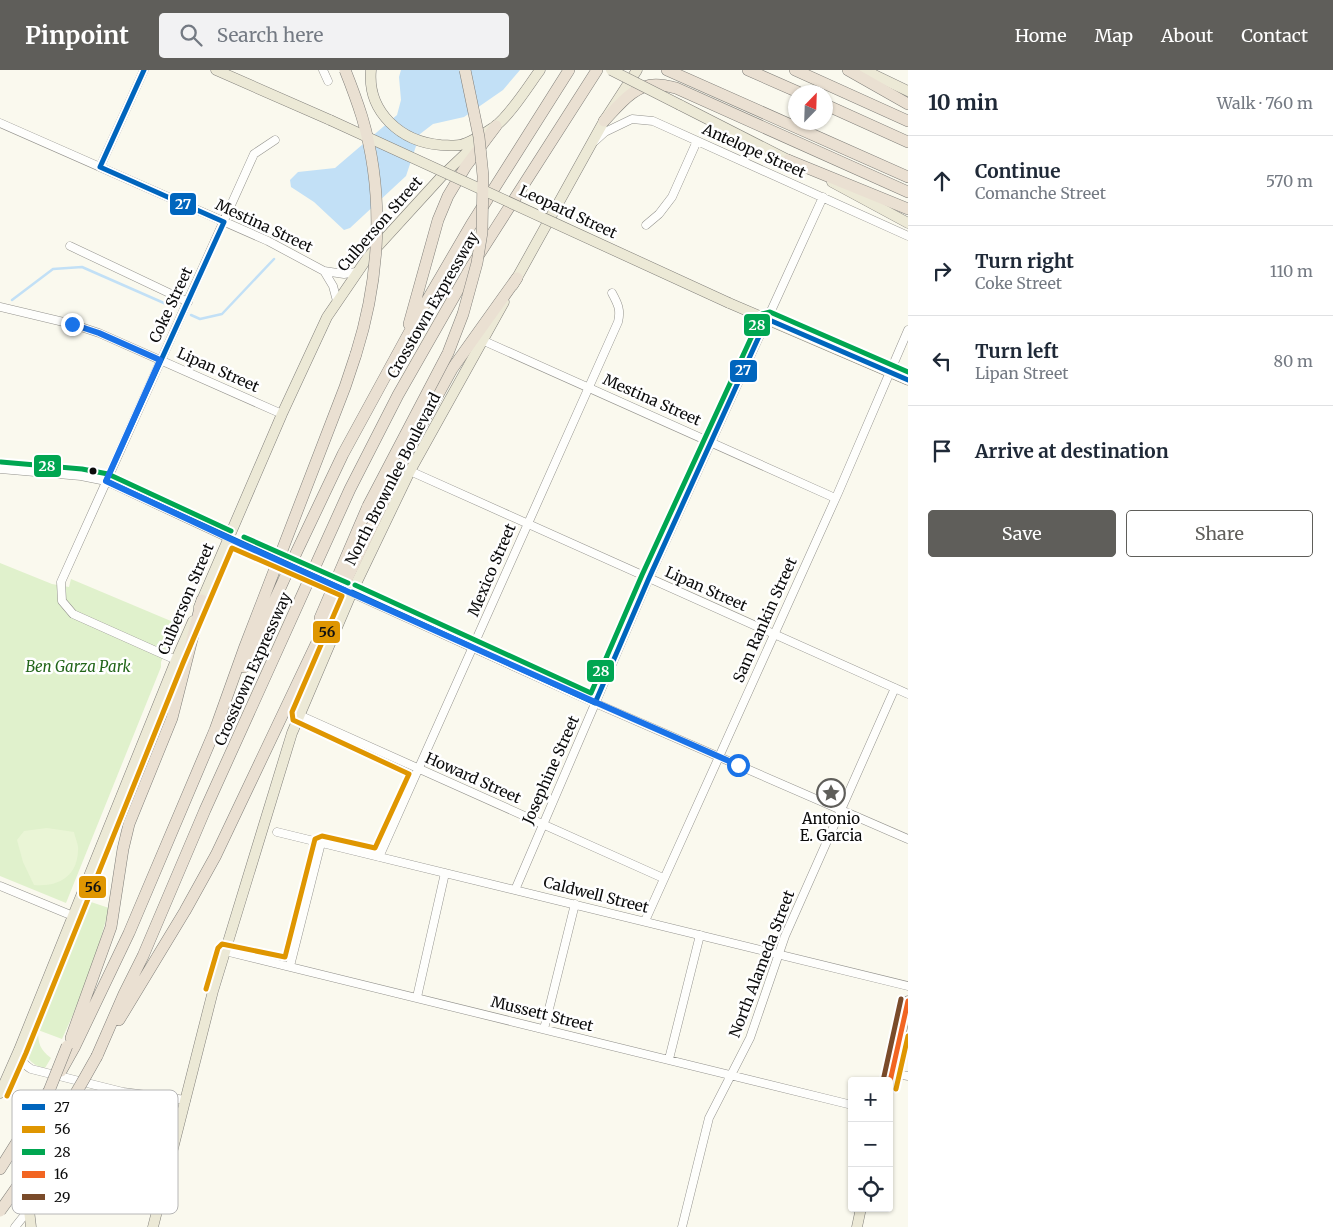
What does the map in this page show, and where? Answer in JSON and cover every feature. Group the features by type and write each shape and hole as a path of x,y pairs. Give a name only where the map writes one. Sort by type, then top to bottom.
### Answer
{"highway":[{"path":"49,1090 129,934 216,730 244,649 345,387 366,320 374,276 376,204 374,172 362,117 345,70"},
{"path":"237,810 368,506 448,353 464,314 477,263 482,232 483,176 479,137 465,70"},
{"name":"Crosstown Expressway","path":"216,730 297,550 344,454 471,225 569,70"},
{"name":"Crosstown Expressway","path":"78,1090 97,1056 124,994 147,948 206,810 354,481 398,395 471,267 597,70"},
{"path":"667,70 908,178"},
{"path":"748,70 788,88"},
{"path":"795,70 908,121"},
{"path":"848,70 908,104"},
{"path":"604,121 624,99 640,88 659,84 676,88 908,192"},
{"path":"833,108 908,142"},
{"path":"401,349 438,220 448,196 466,166 496,126"},
{"path":"788,160 908,209"},
{"path":"97,1056 185,911 216,855 412,442 452,369 517,278"},
{"path":"71,1046 111,927 129,824 172,718 202,600"},
{"path":"0,1169 12,1150"},
{"name":"Crosstown Expressway","path":"0,1211 12,1195"}],"main road":[{"name":"Leopard Street","path":"217,70 730,303 908,380"},
{"path":"371,70 374,97 387,120 400,132 426,144 460,144 496,126 518,101 540,70"},
{"path":"611,70 908,223"},
{"name":"North Brownlee Boulevard","path":"178,1131 225,951 299,715 348,591 410,472 590,146 637,70"},
{"path":"864,70 908,91"},
{"name":"Culberson Street","path":"19,1050 176,660 304,363 327,317 356,272 402,218 464,154 496,126"},
{"path":"891,1077 908,1001"},
{"path":"0,1093 19,1050"},
{"path":"857,1227 861,1212"},
{"path":"29,1214 31,1227"},
{"name":"North Brownlee Boulevard","path":"153,1227 156,1214"}],"street":[{"path":"100,167 144,70"},
{"path":"323,70 328,82"},
{"name":"Antelope Street","path":"590,146 605,132 632,119 653,121 908,236"},
{"name":"Mestina Street","path":"0,123 268,241 324,270 344,274 356,272"},
{"name":"Coke Street","path":"176,660 73,614 62,601 61,582 254,154 275,140"},
{"path":"646,225 659,214 672,197 698,141"},
{"name":"Josephine Street","path":"515,890 649,578 823,197"},
{"path":"70,246 188,302"},
{"name":"Mestina Street","path":"324,270 333,286 337,300"},
{"name":"Mexico Street","path":"379,857 618,322 619,304 612,293"},
{"name":"Lipan Street","path":"0,307 72,324 99,333 282,414"},
{"name":"Sam Rankin Street","path":"645,921 836,498 908,330"},
{"name":"Mestina Street","path":"484,341 836,498"},
{"path":"0,469 81,476 106,481 241,544 908,839"},
{"name":"Lipan Street","path":"410,472 908,694"},
{"name":"North Alameda Street","path":"682,1227 709,1118 750,1038 785,936 895,688"},
{"name":"Howard Street","path":"299,715 663,878"},
{"name":"Caldwell Street","path":"277,832 908,986"},
{"path":"290,966 321,843"},
{"path":"417,997 445,873"},
{"path":"0,886 73,916"},
{"path":"544,1029 575,904"},
{"path":"669,1059 700,935"},
{"name":"Mussett Street","path":"225,951 848,1103"},
{"path":"19,1050 20,1059 24,1065 31,1069 115,1090"},
{"path":"892,1073 908,1076"},
{"path":"178,1099 186,1100"},
{"path":"15,1227 26,1214"}],"green space":[{"name":"Ben Garza Park","path":"0,563 52,584 69,587 71,579 178,624 161,662 161,667 66,903 0,876"},
{"path":"47,828 74,832 78,846 77,860 74,868 65,879 51,884 34,885 23,862 17,840 24,831"},
{"path":"88,901 109,908 105,925 89,974 62,1039 38,1030 40,1046 51,1058 45,1068 41,1067 32,1062 24,1051 71,931"}],"water":[{"path":"401,70 520,70 503,90 464,117 433,124 420,134 406,176 350,228 344,230 314,202 291,187 290,180 298,172 335,168 397,115 401,100 399,77"}],"waterway":[{"path":"191,315 200,319 222,314 274,259"},
{"path":"12,300 53,269 82,267 173,307"}],"transit line":[{"name":"27","path":"144,70 100,167 224,222 106,481 345,590"},
{"name":"28","path":"355,585 591,693 642,575 762,314 770,312 908,372"},
{"name":"27","path":"352,592 595,703 649,578 767,319 908,380"},
{"name":"28","path":"1,462 82,469 108,474 231,531"},
{"name":"28","path":"244,537 348,583"},
{"name":"56","path":"7,1096 183,663 232,548 342,596 292,712 293,720 409,774 375,848 322,836 315,839 285,957 222,944 218,948 206,989"},
{"name":"29","path":"884,1077 901,999"},
{"name":"16","path":"891,1077 908,1001"},
{"name":"56","path":"896,1089 908,1036"}],"place":[{"name":"Antonio E. Garcia","path":"831,793"}],"route":[{"path":"72,324 99,333 160,360 106,481 241,544 738,765"}]}
